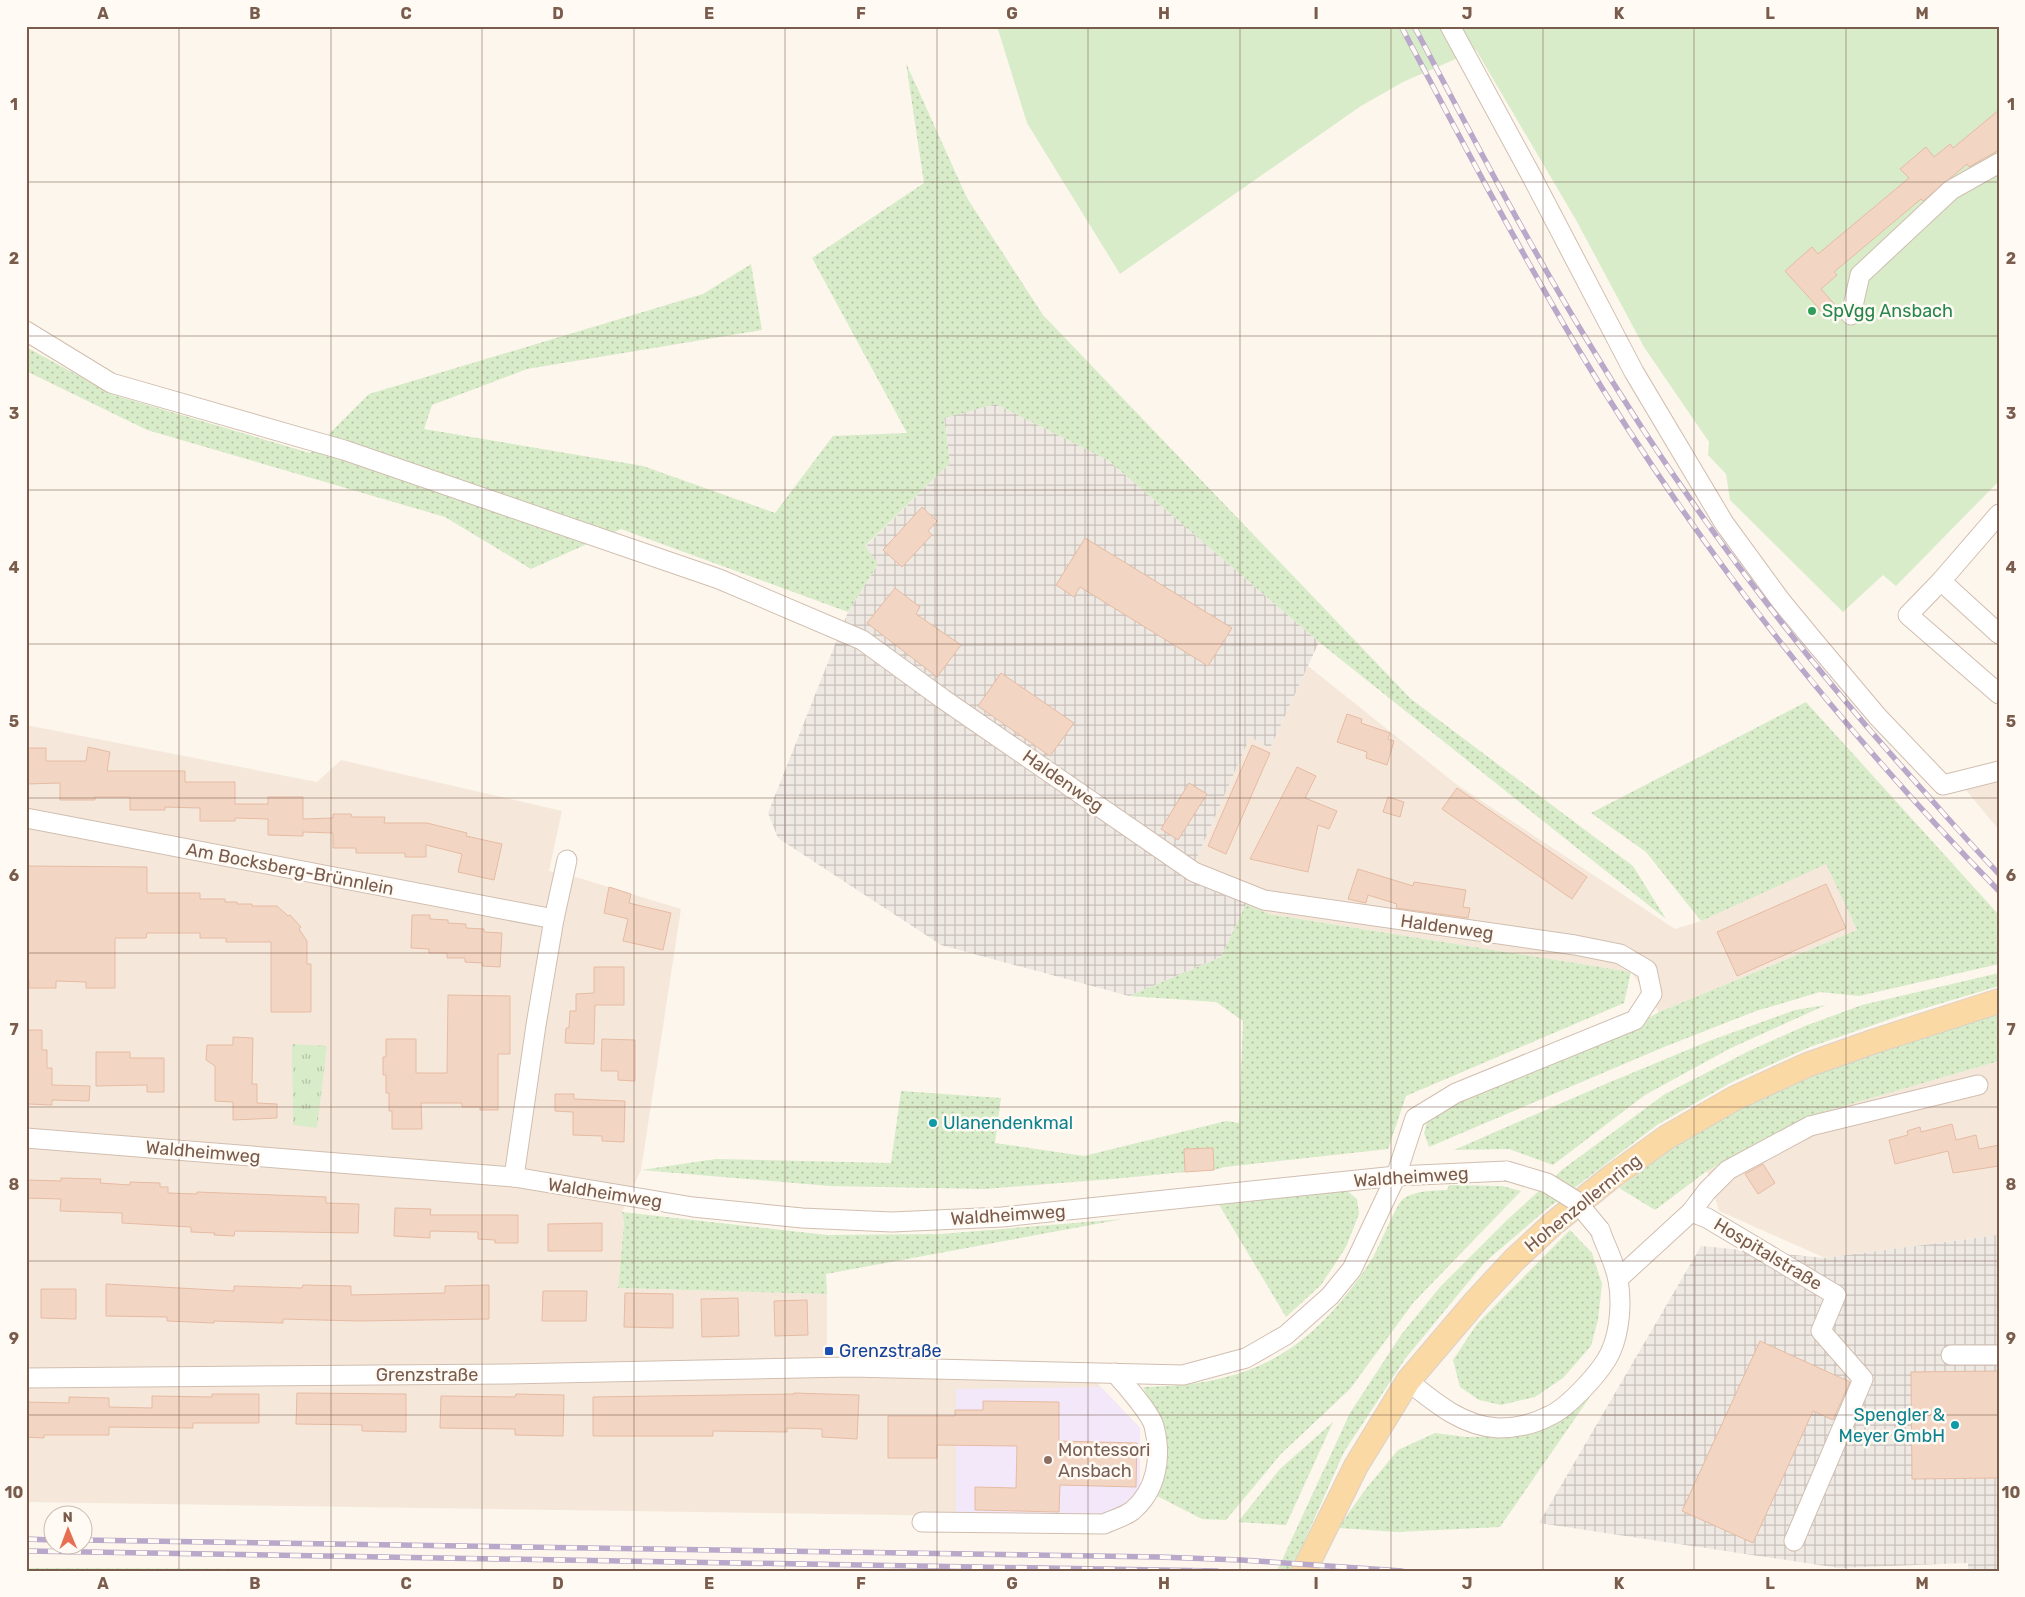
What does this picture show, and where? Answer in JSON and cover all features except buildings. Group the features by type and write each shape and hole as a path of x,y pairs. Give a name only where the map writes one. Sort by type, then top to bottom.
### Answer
{"main road":[{"name":"Hohenzollernring","path":"1304,1571 1356,1466 1408,1381 1476,1301 1514,1260 1554,1223 1610,1178 1667,1137 1735,1098 1807,1065 1875,1040 1999,1001"}],"street":[{"path":"1450,26 1528,168 1634,372 1702,488 1750,560 1781,601 1878,717 1943,785 1999,771"},
{"path":"1851,315 1860,275 1951,190 1999,163"},
{"name":"Haldenweg","path":"26,331 111,383 344,450 719,579 862,640 943,699 1194,872 1264,900 1593,949 1620,954 1647,970 1652,994 1635,1020 1456,1093 1415,1118 1396,1176 1352,1269 1330,1296 1286,1336 1246,1358 1183,1375 1115,1373"},
{"path":"1999,514 1941,581 1908,615 1999,694"},
{"path":"1941,581 1999,634"},
{"name":"Am Bocksberg-Brünnlein","path":"26,818 554,919"},
{"path":"514,1177 536,1025 554,919 567,860"},
{"name":"Hospitalstraße","path":"1618,1279 1691,1212 1707,1191 1728,1170 1810,1126 1978,1085"},
{"name":"Waldheimweg","path":"26,1138 514,1177 693,1207 802,1218 892,1222 1002,1217 1396,1176 1507,1171 1546,1183 1576,1201 1600,1230 1618,1279 1619,1318 1612,1351 1596,1376 1551,1416 1522,1426 1497,1428 1465,1420 1443,1409 1408,1381"},
{"name":"Hospitalstraße","path":"1691,1212 1707,1218 1836,1295 1821,1331 1862,1379 1794,1541"},
{"path":"1951,1355 1999,1355"},
{"name":"Grenzstraße","path":"26,1378 506,1374 850,1367 1115,1373"},
{"path":"922,1522 1104,1524 1130,1512 1146,1496 1158,1462 1154,1424 1115,1373"}],"shaded area":[{"path":"996,404 1108,460 1319,642 1270,748 1250,737 1187,880 1246,904 1221,957 1129,996 941,945 778,838 768,813 848,612 878,564 865,547 950,463 944,417"},
{"path":"1308,666 1456,784 1675,929 1701,921 1826,863 1857,930 1659,1012 1631,972 1269,914 1187,880 1250,737 1270,748"},
{"path":"26,725 317,782 341,760 562,811 549,871 579,878 681,909 641,1170 622,1212 624,1223 618,1288 827,1294 827,1359 1078,1363 1140,1428 1106,1518 26,1502"},
{"path":"1999,780 1999,830 1966,790"},
{"path":"1999,1061 1999,1235 1825,1258 1719,1211 1707,1171 1810,1116"},
{"path":"1999,1235 1999,1571 1968,1571 1968,1563 1839,1568 1539,1523 1701,1246 1825,1258"},
{"name":"Montessori Ansbach","path":"1101,1387 1140,1428 1140,1491 1106,1518 956,1515 956,1389"}],"green space":[{"name":"SpVgg Ansbach","path":"997,26 1999,26 1999,481 1896,586 1883,575 1843,612 1730,500 1726,474 1708,455 1709,442 1644,347 1576,220 1476,50 1403,82 1361,106 1120,274 1027,123"},
{"path":"906,63 967,198 1043,315 1411,699 1633,866 1666,919 1319,642 1108,460 996,404 944,418 950,463 865,546 878,564 848,612 621,529 531,569 445,517 147,430 26,371 26,347 114,395 310,453 369,394 703,294 751,264 762,330 527,369 432,405 424,429 643,466 775,513 833,436 907,433 812,258 924,183"},
{"path":"1806,702 1999,915 1999,964 1859,996 1820,992 1756,1011 1664,1047 1429,1147 1424,1133 1428,1119 1446,1107 1605,1043 1659,1012 1857,930 1826,864 1701,921 1646,852 1591,813"},
{"path":"1246,904 1269,914 1631,972 1624,1003 1406,1096 1388,1149 1225,1167 1214,1170 1213,1148 1184,1149 1185,1172 984,1189 830,1186 641,1170 716,1159 891,1163 901,1091 1001,1098 995,1143 1084,1156 1226,1121 1239,1123 1243,1021 1216,1002 1129,996 1221,957"},
{"path":"1999,973 1999,986 1902,1015 1810,1047 1732,1082 1657,1125 1548,1208 1484,1263 1405,1359 1344,1452 1291,1571 1277,1571 1350,1413 1401,1335 1440,1287 1507,1220 1563,1169 1665,1094 1751,1050 1805,1026 1862,1005"},
{"path":"1826,1005 1729,1049 1645,1095 1553,1165 1509,1149 1454,1150 1709,1041 1795,1010"},
{"path":"1999,1014 1999,1061 1810,1116 1707,1171 1655,1210 1619,1188 1689,1135 1768,1093 1824,1069"},
{"path":"292,1044 327,1046 317,1128 293,1125"},
{"path":"1449,1185 1502,1186 1521,1191 1413,1303 1350,1389 1280,1455 1226,1520 1202,1519 1155,1495 1166,1464 1164,1436 1143,1387 1182,1385 1217,1379 1248,1370 1276,1357 1302,1340 1326,1318 1349,1291 1372,1259 1396,1209 1403,1199 1419,1192 1447,1190"},
{"path":"1334,1190 1347,1191 1357,1199 1359,1214 1346,1247 1321,1285 1286,1317 1218,1203"},
{"path":"622,1212 827,1235 941,1234 1123,1219 826,1274 827,1294 618,1288 624,1223"},
{"path":"1570,1230 1592,1253 1602,1284 1598,1320 1591,1346 1563,1378 1535,1397 1501,1405 1479,1400 1460,1387 1453,1360 1477,1324"},
{"path":"1592,1394 1500,1527 1398,1532 1338,1528 1365,1490 1398,1450 1435,1433 1466,1437 1519,1436 1558,1421"},
{"path":"1333,1422 1286,1525 1238,1522 1280,1469"},
{"path":"26,1568 580,1570 26,1571"}],"railway":[{"path":"1401,26 1531,268 1622,420 1670,492 1720,562 1826,699 1882,765 1999,891"},
{"path":"1414,26 1542,263 1587,340 1664,461 1790,634 1882,744 1999,874"},
{"path":"26,1539 42,1540"},
{"path":"92,1540 1159,1557 1241,1560 1402,1571"},
{"path":"26,1551 1217,1571"}],"place":[{"name":"SpVgg Ansbach","path":"1812,311"},
{"name":"Ulanendenkmal","path":"933,1123"},
{"name":"Grenzstraße","path":"829,1351"},
{"name":"Spengler & Meyer GmbH","path":"1955,1425"},
{"name":"Montessori Ansbach","path":"1048,1460"}]}
